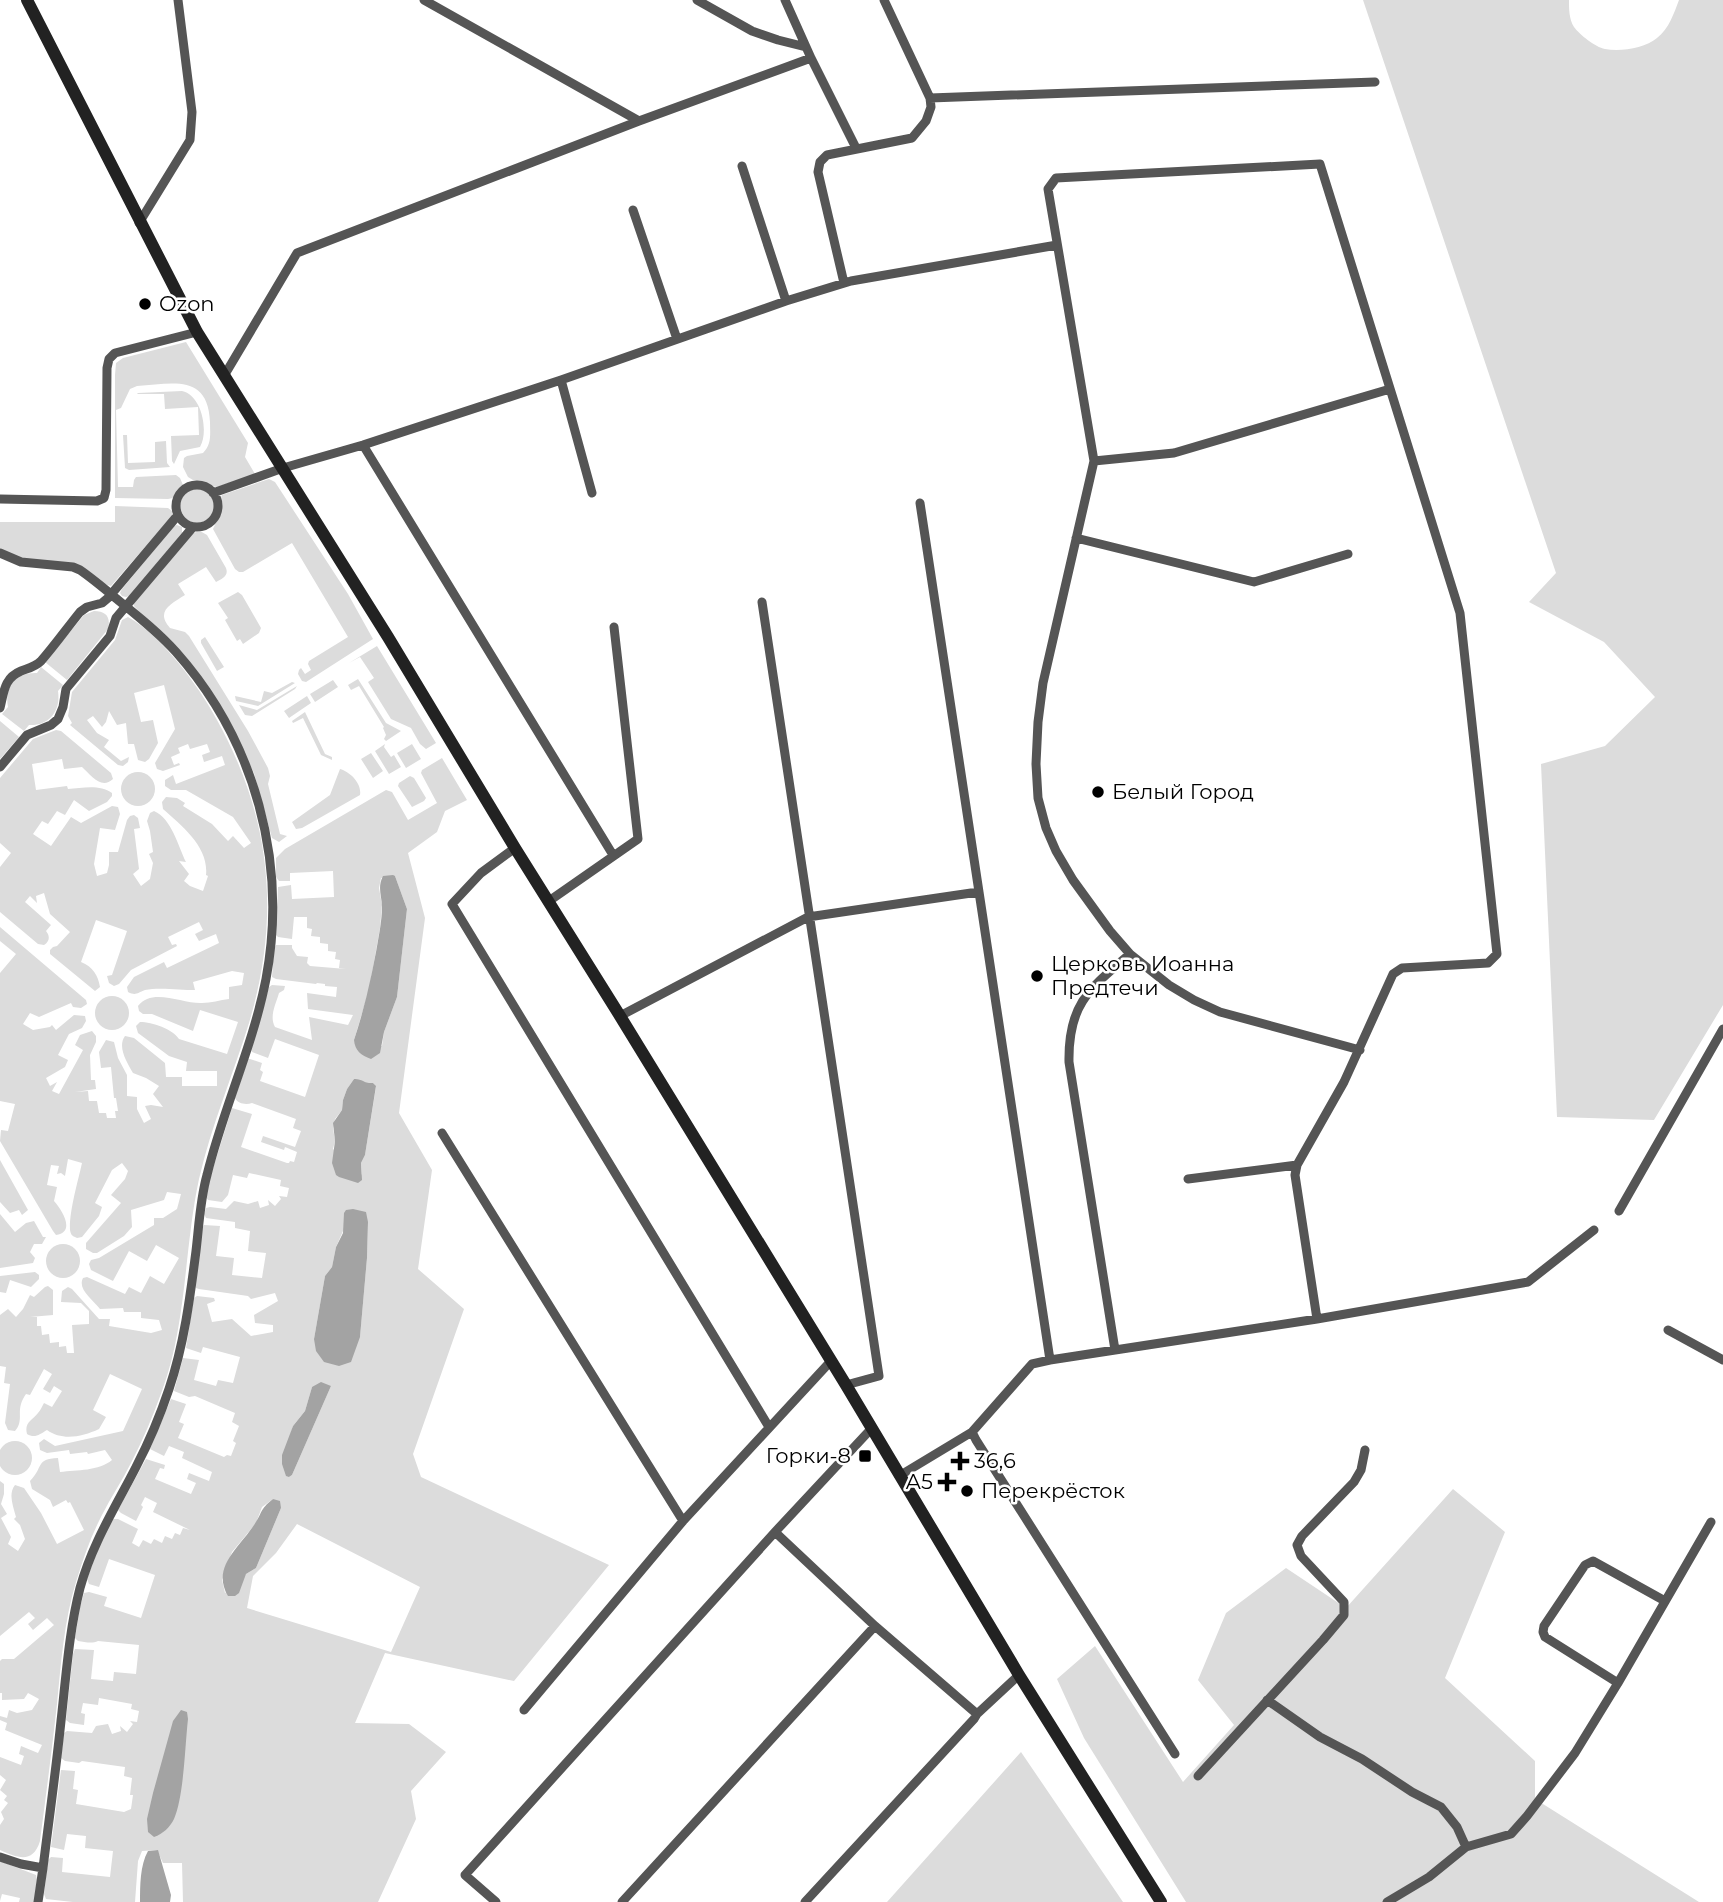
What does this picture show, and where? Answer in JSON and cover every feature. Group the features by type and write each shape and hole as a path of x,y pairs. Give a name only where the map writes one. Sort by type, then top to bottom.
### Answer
{"street":[{"path":"27,0 197,332 388,637 846,1385 1019,1675 1161,1902"},
{"path":"139,223 190,140 192,112 178,0"},
{"path":"424,0 639,121"},
{"path":"697,0 752,31 806,47"},
{"path":"785,0 856,148"},
{"path":"844,283 818,172 820,162 827,155 912,138 926,121 931,107 930,97 884,0"},
{"path":"224,376 297,253 639,121 811,58"},
{"path":"930,97 1375,82"},
{"path":"1317,1319 1295,1175 1297,1165 1344,1082 1360,1050 1393,974 1402,968 1488,963 1497,954 1460,613 1320,164 1056,178 1048,189 1094,461 1043,683 1035,764 1038,798 1046,828 1056,851 1094,910 1130,954 1169,985 1220,1012 1360,1050"},
{"path":"742,166 786,301"},
{"path":"633,210 677,340"},
{"path":"213,493 283,468 363,445 561,380 844,283 1056,245"},
{"path":"0,499 97,501 104,498 109,359 116,353 197,332"},
{"path":"561,380 593,494"},
{"path":"1094,461 1174,453 1390,389"},
{"path":"363,445 613,855"},
{"path":"190,486 202,486 213,493 218,505 215,517 206,526 193,527 184,523 176,509 179,496 190,486"},
{"path":"920,503 1051,1360"},
{"path":"0,708 9,680 16,673 36,665 80,612 102,603 178,515"},
{"path":"0,767 27,735 51,725 58,719 66,688 110,636 116,618 193,527"},
{"path":"1076,538 1254,582 1349,554"},
{"path":"0,553 16,561 76,568 160,635 195,675 219,710 250,774 269,848 273,884 272,932 266,980 255,1024 206,1177 191,1295 176,1368 152,1433 136,1468 106,1520 81,1587 70,1643 38,1902"},
{"path":"762,602 879,1376 846,1385"},
{"path":"549,901 638,839 614,627"},
{"path":"515,848 481,873 452,904 769,1427"},
{"path":"620,1016 808,916 978,892"},
{"path":"1115,1350 1069,1062 1069,1046 1074,1017 1088,992 1130,954"},
{"path":"1619,1211 1723,1029"},
{"path":"442,1133 683,1521"},
{"path":"1188,1179 1297,1165"},
{"path":"899,1476 972,1432 1032,1364 1528,1282 1594,1230"},
{"path":"1668,1330 1723,1360"},
{"path":"524,1710 683,1521 830,1362"},
{"path":"496,1902 465,1875 871,1429"},
{"path":"972,1432 1175,1754"},
{"path":"1198,1776 1343,1615 1344,1602 1301,1556 1297,1545 1354,1482 1361,1470 1365,1450"},
{"path":"1387,1902 1429,1877 1466,1847 1511,1834 1519,1825 1575,1753 1711,1522"},
{"path":"775,1532 875,1626 977,1714"},
{"path":"1618,1683 1545,1637 1544,1626 1585,1565 1593,1561 1665,1601"},
{"path":"622,1902 875,1626"},
{"path":"805,1902 977,1714 1019,1675"},
{"path":"1267,1700 1320,1737 1441,1807 1457,1827 1466,1847"},
{"path":"0,1857 43,1868"}],"shaded area":[{"path":"1363,0 1569,0 1570,17 1577,30 1597,46 1618,50 1639,47 1657,38 1668,25 1679,0 1723,0 1723,1005 1654,1120 1557,1117 1541,764 1605,746 1655,697 1604,642 1529,602 1556,573"},
{"path":"186,342 248,443 245,457 255,474 217,487 188,477 183,467 184,458 203,453 210,439 208,406 203,395 186,385 137,386 130,389 121,408 116,410 118,487 133,487 136,477 176,475 183,485 173,498 168,499 115,498 116,363 123,358"},
{"path":"182,391 195,399 202,415 204,432 200,447 180,451 174,464 171,436 199,435 198,407 165,409 164,394 137,394"},
{"path":"123,435 127,435 128,463 155,462 155,442 166,441 167,463 170,467 125,468"},
{"path":"269,479 275,482 348,594 373,639 306,682 302,681 299,670 301,668 305,674 311,670 309,661 348,637 292,543 239,572 213,529 221,512 222,495"},
{"path":"197,489 209,494 214,506 209,518 197,523 185,518 180,506 185,494"},
{"path":"115,506 168,508 172,511 172,516 111,586 104,584 88,571 21,559 0,549 0,522 115,522"},
{"path":"177,525 182,527 182,533 130,596 122,596 122,589"},
{"path":"200,531 207,535 226,568 226,575 216,582 206,567 178,584 185,595 167,608 164,617 170,628 185,632 189,636 268,768 268,784 280,834 287,836 279,842 272,838 254,773 222,709 202,679 134,606 193,533"},
{"path":"238,592 261,628 259,633 243,644 240,639 237,641 225,620 228,618 218,603"},
{"path":"94,611 107,616 108,629 67,680 45,662 84,615"},
{"path":"128,617 153,636 190,677 217,720 235,756 259,830 267,906 265,944 249,1023 199,1179 181,1312 170,1365 148,1428 98,1523 76,1582 63,1643 40,1841 33,1853 19,1857 0,1850 0,1825 4,1819 1,1812 8,1803 4,1800 7,1796 0,1790 6,1780 0,1775 0,1757 21,1765 24,1756 19,1754 21,1746 38,1753 42,1745 5,1730 7,1723 0,1720 0,1716 7,1718 9,1710 17,1713 32,1710 39,1699 28,1693 24,1699 2,1700 0,1661 14,1659 54,1625 47,1618 33,1630 28,1624 35,1618 29,1612 0,1636 0,1481 4,1484 1,1504 7,1514 1,1518 11,1537 8,1544 18,1551 25,1539 20,1525 14,1519 16,1517 11,1496 15,1485 24,1488 57,1544 84,1530 70,1502 66,1500 53,1507 50,1500 32,1489 30,1481 46,1460 58,1458 60,1472 94,1468 112,1460 105,1450 88,1454 70,1454 69,1450 47,1453 40,1450 39,1443 44,1439 55,1446 123,1431 142,1389 110,1374 93,1410 106,1417 99,1429 72,1437 59,1436 47,1430 33,1436 27,1434 28,1424 44,1403 52,1407 62,1391 54,1386 50,1393 43,1389 52,1374 44,1369 30,1395 26,1394 22,1400 17,1428 15,1431 8,1430 5,1423 10,1384 4,1383 6,1367 0,1366 0,1315 8,1309 16,1317 30,1295 34,1297 48,1286 53,1290 53,1315 30,1317 37,1317 37,1326 41,1326 42,1335 49,1334 50,1343 59,1342 59,1347 66,1346 67,1353 74,1353 72,1325 89,1324 89,1311 81,1303 61,1302 62,1291 68,1287 99,1319 110,1319 109,1326 151,1333 162,1330 159,1320 141,1318 141,1312 124,1312 123,1308 100,1309 84,1290 82,1282 83,1278 87,1277 125,1294 129,1287 141,1293 150,1276 164,1284 179,1258 156,1245 147,1261 129,1251 113,1281 91,1270 89,1264 91,1260 99,1258 154,1225 154,1218 163,1218 177,1209 181,1194 167,1192 164,1200 131,1210 132,1227 124,1236 93,1253 86,1249 86,1243 121,1203 111,1195 125,1179 128,1171 122,1163 112,1170 95,1203 102,1207 99,1216 82,1237 77,1238 71,1234 70,1223 82,1163 68,1159 65,1176 57,1174 59,1166 51,1165 47,1185 57,1187 54,1201 66,1220 62,1233 56,1235 53,1231 0,1141 1,1130 8,1131 15,1104 0,1101 0,973 16,954 0,941 0,927 86,1000 87,1004 81,1008 73,1007 71,1003 39,1017 30,1013 23,1024 33,1030 52,1025 56,1030 74,1015 85,1016 86,1021 82,1028 69,1034 58,1055 68,1060 65,1067 46,1078 50,1086 57,1082 52,1091 59,1094 83,1050 75,1045 80,1035 92,1031 96,1042 90,1055 91,1080 95,1080 96,1089 75,1092 88,1091 89,1101 97,1101 99,1113 106,1113 107,1118 116,1118 115,1111 118,1111 111,1067 101,1068 99,1052 106,1040 114,1042 118,1058 127,1075 127,1096 137,1097 137,1109 144,1123 151,1119 145,1106 163,1107 153,1094 159,1086 133,1073 122,1050 125,1036 134,1038 165,1063 166,1077 182,1077 182,1086 217,1086 217,1071 186,1071 187,1062 169,1056 138,1033 136,1026 140,1022 156,1025 172,1032 179,1039 227,1054 238,1022 200,1010 193,1031 152,1014 143,1014 138,1006 144,1000 159,997 194,1003 229,999 229,987 242,985 244,973 232,971 193,982 195,990 156,989 136,994 128,992 127,987 134,977 164,962 167,968 219,943 216,934 199,941 195,934 203,930 199,922 168,937 172,945 177,946 131,970 114,986 109,983 107,976 112,975 127,931 96,920 81,962 89,966 96,975 100,987 95,991 50,954 50,950 70,932 50,914 44,893 36,896 37,903 30,896 25,902 51,925 46,931 49,938 44,945 38,944 0,912 0,867 11,853 0,843 0,778 33,739 56,730 61,731 111,773 113,779 104,783 82,767 64,769 62,759 32,764 36,790 85,787 107,790 112,796 107,802 89,811 74,800 65,815 57,811 48,824 42,821 33,834 51,846 71,817 81,823 112,806 118,807 120,814 115,830 100,828 94,864 97,876 107,873 109,852 118,852 127,820 134,815 138,818 140,828 134,829 139,869 133,874 141,886 150,879 153,863 149,854 153,852 147,821 150,813 154,811 170,826 186,862 179,861 189,874 184,881 203,891 208,876 203,855 193,838 163,809 162,802 166,797 177,798 185,803 183,806 212,824 228,841 233,836 244,848 251,843 233,817 186,790 171,790 165,786 165,780 173,775 176,784 225,765 222,756 204,762 202,755 210,752 207,744 190,749 188,744 178,748 180,753 171,757 174,765 180,765 163,771 157,769 155,763 175,729 164,685 134,693 141,722 153,720 158,743 145,762 138,760 134,744 128,744 126,723 117,725 109,711 102,727 93,716 87,720 97,733 109,740 104,747 121,761 129,757 123,766 118,765 70,725 72,723 68,716 72,692 115,640 122,620"},
{"path":"205,637 224,667 217,671 201,643"},
{"path":"377,646 436,743 426,749 411,728 391,719 368,682 374,678 360,657 349,663"},
{"path":"41,667 63,685 58,691 58,705 48,720 29,725 24,731 2,714 8,707 8,693 13,682 23,675 37,673"},
{"path":"358,679 386,723 401,731 386,741 384,727 359,686 351,690 348,685"},
{"path":"333,680 338,687 315,702 310,694"},
{"path":"292,682 295,683 258,706 236,701 235,696 261,702 264,691 272,693"},
{"path":"297,686 252,716 245,715 239,705 257,710"},
{"path":"307,696 311,703 289,718 284,711"},
{"path":"305,712 325,754 332,757 332,760 321,755 303,718 293,723 292,721"},
{"path":"0,721 19,737 0,759"},
{"path":"385,744 384,747 391,757 394,755 401,767 389,774 375,751"},
{"path":"412,744 421,759 406,768 397,753"},
{"path":"371,753 383,771 373,778 361,759"},
{"path":"442,758 467,800 445,811 437,832 408,853 425,918 399,1113 432,1170 418,1269 464,1309 413,1454 421,1477 609,1565 514,1681 385,1653 355,1723 409,1724 446,1752 411,1791 416,1819 378,1902 183,1902 182,1863 163,1863 157,1850 142,1851 138,1861 135,1902 46,1899 44,1894 48,1860 51,1857 63,1858 62,1872 110,1877 113,1851 85,1848 86,1836 67,1834 64,1850 51,1847 61,1770 75,1771 73,1789 78,1790 76,1804 124,1812 131,1809 132,1778 124,1776 125,1767 82,1761 79,1763 61,1758 64,1733 67,1731 92,1733 96,1726 108,1724 112,1734 121,1731 120,1726 127,1732 133,1724 130,1721 137,1722 139,1711 131,1709 132,1704 99,1698 98,1705 83,1703 81,1713 85,1714 84,1725 66,1720 75,1649 94,1650 91,1679 113,1681 114,1672 136,1674 139,1645 86,1642 75,1638 84,1593 107,1597 104,1606 141,1618 155,1575 109,1559 99,1587 89,1584 87,1579 101,1541 113,1519 138,1529 132,1543 139,1547 143,1540 151,1544 154,1539 162,1543 165,1536 172,1539 175,1533 180,1535 183,1528 190,1530 153,1512 157,1503 145,1497 136,1521 118,1510 146,1459 165,1465 164,1469 160,1468 155,1479 191,1494 196,1483 187,1479 189,1473 209,1481 212,1472 182,1458 184,1452 169,1446 164,1456 150,1449 171,1399 186,1404 179,1422 184,1424 178,1438 224,1457 231,1456 236,1443 233,1441 239,1426 232,1422 235,1413 195,1396 189,1397 174,1391 183,1358 199,1360 194,1380 216,1386 218,1380 233,1383 240,1357 203,1347 201,1353 186,1348 194,1298 214,1298 215,1301 207,1304 212,1322 232,1319 251,1336 273,1332 273,1325 255,1323 254,1315 278,1301 275,1293 251,1299 248,1296 199,1289 195,1284 204,1225 220,1226 216,1256 234,1258 232,1275 262,1278 266,1253 248,1251 250,1231 235,1228 235,1222 206,1218 206,1208 226,1209 234,1201 248,1204 258,1201 260,1208 269,1205 268,1200 275,1206 281,1199 279,1196 287,1197 289,1188 280,1186 281,1180 249,1173 247,1178 233,1175 228,1195 222,1202 208,1200 206,1197 232,1108 252,1114 241,1147 287,1163 294,1162 297,1152 261,1142 263,1136 295,1147 301,1131 293,1128 296,1119 252,1103 240,1103 235,1098 248,1059 262,1063 260,1081 305,1097 319,1055 275,1039 268,1058 252,1052 269,987 285,986 279,993 274,1010 275,1027 312,1040 309,1017 348,1025 353,1015 308,1009 307,993 336,997 337,987 272,977 276,945 292,945 297,956 308,957 307,963 310,966 346,969 339,968 340,960 335,959 336,952 328,951 328,944 320,943 320,937 311,936 312,929 307,928 307,917 294,917 292,939 276,935 278,887 291,885 292,899 334,897 333,871 290,873 290,881 279,881 276,877 276,858 285,849 386,790 392,792 408,820 437,803 421,773","holes":["395,876 407,909 397,997 384,1032 382,1046 354,1040 369,990 380,928 381,878","354,1079 373,1083 376,1087 365,1155 361,1163 362,1175 333,1149 333,1128 335,1119 342,1110 343,1100","368,1222 360,1337 314,1339 325,1276 332,1267 343,1231","331,1386 289,1477 290,1436 293,1426 305,1411 312,1387","273,1499 281,1508 256,1568 225,1593 222,1580 232,1552 256,1523 262,1507","297,1524 420,1587 391,1652 247,1608 253,1576 276,1553"]},
{"path":"340,769 354,779 359,786 360,795 296,829 292,822 330,795"},
{"path":"138,772 150,777 155,789 150,801 138,806 126,801 121,789 126,777"},
{"path":"410,776 426,798 412,807 398,786"},
{"path":"393,875 407,909 397,997 384,1032 380,1053 371,1059 359,1052 354,1040 378,943 382,912 381,880 383,876"},
{"path":"112,996 124,1001 129,1013 124,1025 112,1030 100,1025 95,1013 100,1001"},
{"path":"354,1079 376,1086 365,1155 361,1163 362,1180 358,1183 336,1175 332,1163 335,1141 333,1123 342,1110 347,1089"},
{"path":"0,1160 28,1210 22,1215 19,1210 10,1213 0,1202"},
{"path":"353,1209 366,1212 368,1222 360,1337 351,1362 339,1366 324,1362 316,1351 314,1339 325,1276 332,1267 336,1247 343,1233 344,1213"},
{"path":"0,1214 15,1232 26,1223 34,1221 43,1237 46,1237 42,1244 34,1244 30,1252 35,1258 33,1263 0,1268"},
{"path":"63,1244 75,1249 80,1261 75,1273 63,1278 51,1273 46,1261 51,1249"},
{"path":"35,1272 39,1279 31,1287 10,1280 6,1293 0,1292 0,1276"},
{"path":"321,1382 331,1386 292,1475 286,1476 282,1455 293,1426 305,1411 312,1387"},
{"path":"15,1441 27,1446 32,1458 27,1470 15,1475 3,1470 -2,1458 3,1446"},
{"path":"1453,1489 1505,1532 1445,1678 1535,1761 1535,1799 1699,1902 1186,1902 1084,1738 1057,1679 1095,1646 1183,1782 1234,1725 1198,1680 1226,1613 1286,1568 1346,1608"},
{"path":"273,1499 280,1501 281,1508 256,1568 246,1574 239,1593 228,1596 223,1576 229,1558"},
{"path":"181,1710 187,1712 188,1719 180,1797 172,1822 154,1837 148,1832 147,1819 173,1721"},
{"path":"1021,1752 1123,1902 887,1902"},
{"path":"158,1850 171,1895 170,1902 140,1902 145,1857 148,1851"},
{"path":"0,1861 36,1875 34,1902 19,1902 20,1898 2,1894 0,1901"}],"place":[{"name":"Ozon","path":"145,304"},
{"name":"Белый Город","path":"1098,792"},
{"name":"Церковь Иоанна Предтечи","path":"1037,976"},
{"name":"Горки-8","path":"865,1456"},
{"name":"36,6","path":"960,1461"},
{"name":"А5","path":"947,1482"},
{"name":"Перекрёсток","path":"967,1491"}]}
